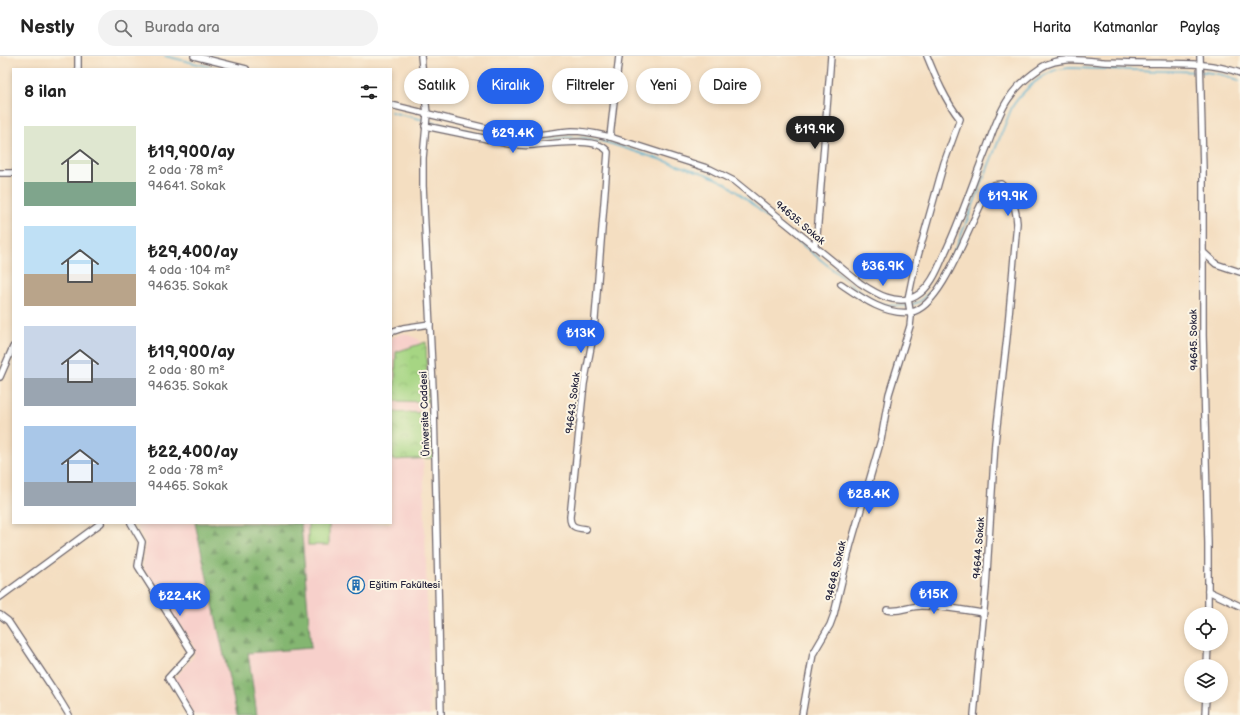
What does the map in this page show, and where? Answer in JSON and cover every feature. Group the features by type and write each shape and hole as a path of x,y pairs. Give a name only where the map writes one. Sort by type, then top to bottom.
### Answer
{"street":[{"path":"78,56 78,68"},
{"path":"194,56 242,68"},
{"name":"Üniversite Caddesi","path":"421,56 427,114 425,126 423,186 434,409 441,715"},
{"path":"610,137 618,56"},
{"path":"814,247 817,235 831,56"},
{"path":"841,284 871,303 892,310 911,312 908,299 914,270 944,163 960,119 946,98 927,56"},
{"name":"94645. Sokak","path":"1200,56 1208,607"},
{"path":"908,299 924,290 934,276 962,212 998,117 1007,100 1017,88 1042,67 1065,58 1085,58 1201,70 1222,68 1240,73"},
{"name":"94635. Sokak","path":"392,105 515,135 531,136 572,131 593,133 710,169 727,176 747,191 814,247 872,291 887,298 908,299"},
{"name":"94643. Sokak","path":"425,126 518,146 574,142 594,144 607,149 608,160 596,308 592,345 584,384 570,517 571,524 573,526 586,529"},
{"path":"0,173 12,173"},
{"name":"94644. Sokak","path":"911,312 924,306 934,296 954,261 987,193 993,185 1001,184 1007,189 1010,196 1016,214 1017,223 1007,337 995,443 974,715"},
{"path":"1203,252 1216,264 1240,272"},
{"name":"94648. Sokak","path":"802,715 813,654 830,625 834,614 850,548 881,440 889,394 910,326 911,312"},
{"path":"392,332 403,328 430,324"},
{"path":"0,377 12,349"},
{"path":"0,597 100,524"},
{"path":"132,524 142,542 138,566 192,652 168,678 190,715"},
{"path":"1208,591 1240,606"},
{"path":"887,610 900,611 918,606 934,606 983,613"},
{"path":"0,615 8,621 69,715"},
{"path":"1205,715 1206,703"}],"shaded area":[{"path":"404,333 420,340 430,715 194,715 173,680 194,656 194,647 144,569 145,542 136,524 392,524 392,338"}],"green space":[{"path":"426,342 428,402 394,401 396,352"},
{"path":"394,412 430,413 433,458 392,460"},
{"path":"195,524 301,524 311,648 248,653 257,715 237,715"},
{"path":"308,524 329,524 329,545 308,545"}],"waterway":[{"path":"165,56 215,68"},
{"path":"428,121 484,136 507,140 526,141 574,137 590,139 605,142 706,174 727,184 868,298 876,302 889,305 907,306 919,302 936,286 958,243 1012,107 1034,82 1055,70 1070,68 1202,72 1231,77 1240,81"},
{"path":"392,112 424,120"}],"place":[{"name":"Eğitim Fakültesi","path":"356,585"}]}
